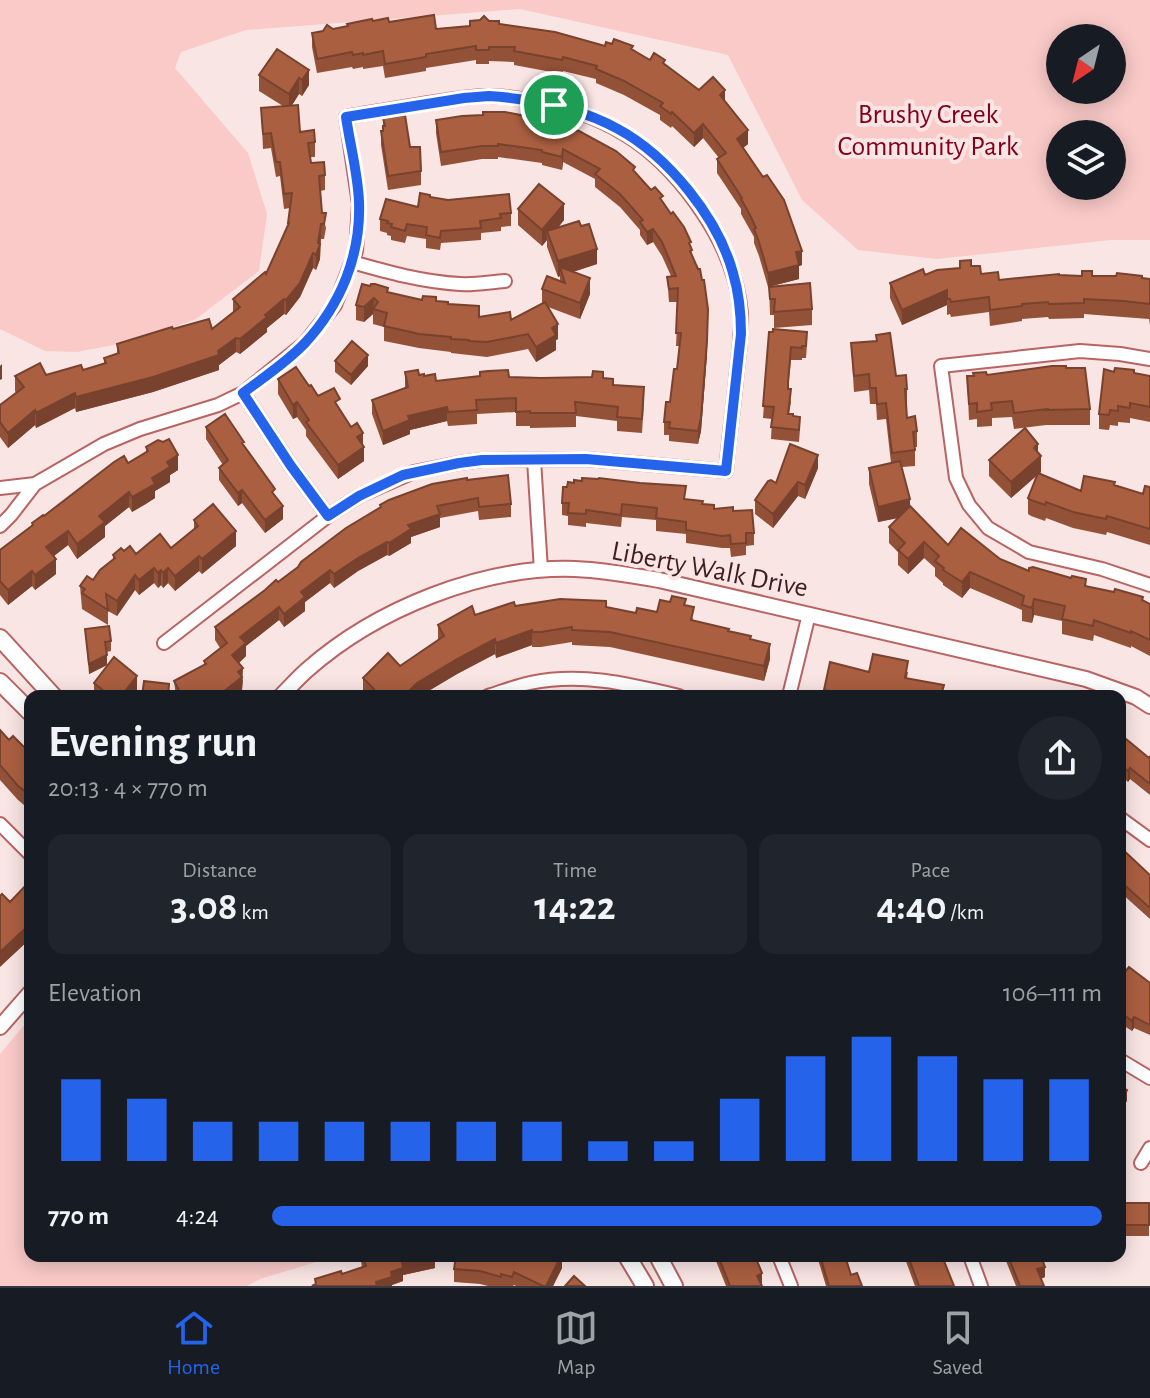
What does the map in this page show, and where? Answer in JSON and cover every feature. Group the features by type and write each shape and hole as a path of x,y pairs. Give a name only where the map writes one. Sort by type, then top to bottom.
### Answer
{"main road":[{"path":"0,638 48,690"},
{"path":"0,682 24,706"},
{"path":"631,1262 645,1286"},
{"path":"661,1262 674,1286"}],"street":[{"path":"0,526 35,484 104,444 140,429 218,405 243,393 305,343 335,305 352,262 359,228 359,204 346,117 489,96 554,105 595,118 637,140 689,191 714,230 733,271 738,291 741,334 726,471 586,459 459,463 414,472 359,496 328,516 164,643"},
{"path":"352,262 436,282 464,284 505,281"},
{"path":"1150,359 1080,351 941,366 956,478 969,505 988,528 1029,552 1102,569 1150,585"},
{"path":"243,393 328,516"},
{"path":"534,460 541,570"},
{"path":"0,487 35,484"},
{"name":"Liberty Walk Drive","path":"287,690 307,670 348,639 400,608 490,578 541,570 575,569 645,578 809,614 1086,679 1117,690"},
{"path":"790,690 809,614"},
{"path":"507,690 529,683 574,678 619,682 653,690"},
{"name":"Liberty Walk Drive","path":"1126,693 1150,706"},
{"path":"1126,822 1150,840"},
{"path":"0,824 24,848"},
{"path":"0,1027 24,1000"},
{"path":"1126,1064 1150,1078"},
{"path":"1141,1163 1150,1148"},
{"path":"781,1262 791,1286"},
{"path":"972,1262 981,1286"}],"green space":[{"name":"Brushy Creek Community Park","path":"0,0 1150,0 1150,240 1111,240 937,259 858,250 802,200 728,55 520,9 246,30 181,52 175,68 248,153 267,214 259,271 196,319 139,340 77,352 45,351 0,329"},
{"path":"24,1025 24,1262 316,1262 247,1286 0,1286 0,1054"}],"building":[{"path":"434,15 436,29 470,26 470,21 480,20 484,16 489,21 499,21 499,24 555,32 605,46 606,42 612,44 614,39 633,46 631,49 650,60 654,53 699,90 713,77 725,90 720,95 748,130 737,139 763,177 767,175 784,200 802,251 796,252 799,265 768,273 756,228 742,198 717,159 726,153 703,124 694,133 672,112 660,106 663,103 596,69 597,66 563,57 562,60 514,51 515,47 476,50 476,46 385,64 383,51 363,55 353,55 352,52 317,59 312,33 323,31 327,25 333,29 372,19 388,18 389,22"},
{"path":"277,49 309,70 302,80 299,78 289,94 259,75"},
{"path":"298,105 300,132 314,130 315,142 308,143 311,163 324,162 325,175 319,176 322,213 326,213 316,255 313,253 300,283 286,300 240,339 236,338 218,351 219,355 153,377 76,397 75,393 36,413 35,410 8,433 0,422 0,405 24,387 15,376 40,363 46,375 81,365 83,370 106,363 104,358 119,353 117,344 209,319 212,329 240,307 233,299 266,274 289,223 292,193 284,194 280,162 276,162 271,133 263,134 261,108"},
{"path":"483,112 505,112 536,118 579,131 616,151 635,167 633,170 651,190 655,187 671,214 673,212 684,227 691,242 690,251 704,280 708,309 698,431 669,428 670,422 664,422 674,369 677,369 681,333 676,333 678,288 669,289 667,277 676,276 662,242 653,229 647,232 640,222 643,220 620,194 595,174 600,169 563,149 562,157 542,150 498,144 441,152 436,120 483,115"},
{"path":"405,115 410,147 420,147 421,171 388,176 381,131 385,126 383,118"},
{"path":"539,184 564,204 542,230 518,209"},
{"path":"420,193 448,200 509,194 511,213 480,221 481,228 441,231 440,238 426,235 427,227 407,224 405,231 391,227 388,221 380,219 386,199 418,207"},
{"path":"579,221 581,226 589,224 597,249 558,261 547,231"},
{"path":"971,260 971,266 980,266 981,274 998,272 999,280 1059,274 1082,276 1082,271 1092,271 1092,276 1116,276 1117,273 1142,276 1150,279 1150,304 1084,299 1084,303 1048,302 990,310 989,297 951,302 947,299 947,290 902,310 890,283 923,269 925,275 937,270 960,268 960,261"},
{"path":"560,267 590,278 580,303 542,289 547,276 565,283"},
{"path":"810,283 812,309 774,312 775,299 770,299 769,287"},
{"path":"362,284 375,284 388,288 387,292 422,300 423,296 436,297 436,301 448,304 479,306 479,317 510,312 511,320 545,302 558,324 552,328 556,335 536,347 528,334 487,342 469,341 384,326 387,313 373,309 378,302 374,298 364,307 356,305"},
{"path":"773,329 807,332 806,346 791,347 788,383 788,389 791,389 788,414 800,417 799,430 771,427 774,407 763,406 769,332"},
{"path":"890,333 896,376 906,375 907,418 915,416 917,431 913,432 915,450 892,453 886,403 877,404 876,388 870,388 869,374 854,376 851,343 877,341 876,335"},
{"path":"352,341 368,355 351,375 335,361"},
{"path":"1052,366 1085,368 1090,409 1014,413 1012,401 991,403 992,410 977,412 977,403 969,404 967,376 974,376 973,373 986,372 987,375"},
{"path":"296,367 318,396 334,388 340,399 335,402 351,427 357,423 363,433 357,437 364,447 338,465 306,422 309,420 297,402 293,405 278,379"},
{"path":"1115,368 1150,376 1150,407 1130,403 1130,408 1118,406 1118,411 1110,410 1109,415 1099,414 1104,369 1114,372"},
{"path":"418,370 419,375 435,374 436,381 480,376 480,372 488,371 508,370 509,377 541,378 592,377 593,371 603,372 603,378 613,379 613,385 644,387 642,419 617,417 618,407 575,402 576,413 516,412 516,398 476,400 477,410 448,412 447,407 408,416 410,420 383,431 372,400 408,387 405,372"},
{"path":"225,414 283,506 265,520 242,490 238,493 219,468 228,460 206,427"},
{"path":"1025,428 1038,444 1034,448 1041,456 1011,482 989,460"},
{"path":"169,439 178,455 167,462 170,467 152,478 155,484 132,497 129,492 99,516 105,522 77,544 68,531 46,547 56,559 35,575 32,571 8,590 0,581 0,550 32,523 114,462 124,456 128,463 148,451 146,447 158,440 163,442"},
{"path":"790,444 818,455 805,485 798,482 773,514 755,500 768,481 776,483"},
{"path":"900,461 910,499 878,507 869,468"},
{"path":"1038,473 1081,491 1084,476 1115,482 1114,485 1143,494 1145,486 1150,487 1150,529 1107,516 1106,519 1031,500 1028,498"},
{"path":"508,475 511,504 479,507 478,498 437,506 440,514 408,525 411,529 334,574 330,570 301,592 305,597 284,614 279,607 240,637 246,643 232,655 243,668 238,672 242,677 226,690 179,690 174,681 206,664 204,661 227,643 215,627 346,528 389,500 432,484"},
{"path":"582,478 686,486 684,499 703,501 702,504 714,505 714,509 733,507 733,511 752,510 754,533 746,533 746,543 731,544 730,535 686,530 686,522 656,518 657,508 622,504 621,515 586,510 586,514 568,513 569,503 562,503 563,487 567,487 568,482 574,483 574,480 582,481"},
{"path":"213,504 236,531 202,559 199,556 175,576 168,568 158,573 154,568 139,580 135,575 117,601 106,594 108,610 82,593 85,589 80,586 87,576 93,580 121,548 124,551 130,546 136,554 160,534 171,548 198,526 194,520"},
{"path":"910,506 948,545 961,528 1000,559 1029,571 1033,567 1086,579 1085,586 1114,592 1115,589 1143,597 1142,600 1150,604 1150,640 1094,620 1093,626 1062,619 1065,606 1034,599 1032,608 1022,605 1024,596 970,572 962,582 943,570 935,561 939,556 924,542 908,559 898,550 905,543 889,527"},
{"path":"672,596 686,599 684,605 694,607 691,620 729,629 770,644 764,666 610,632 572,630 572,627 541,632 532,630 496,643 495,639 417,683 410,690 373,690 363,678 388,653 400,666 444,636 438,625 472,606 475,615 514,602 515,606 560,599 606,601 606,607 636,613 637,608 657,612 660,600 670,602"},
{"path":"109,626 111,641 105,642 107,655 89,664 85,629"},
{"path":"873,654 908,661 905,678 944,685 943,690 824,690 830,662 869,672"},
{"path":"114,657 137,676 126,690 103,690 94,683"},
{"path":"144,681 169,684 168,690 143,690"},
{"path":"0,730 9,740 13,736 24,747 24,790 18,786 0,765"},
{"path":"1126,739 1150,756 1150,784 1130,768 1128,771"},
{"path":"1126,853 1150,875 1150,908 1126,886"},
{"path":"24,887 24,930 0,952 0,896 2,894 10,902"},
{"path":"1129,967 1150,983 1150,1025 1126,1016 1126,971"},
{"path":"1126,1203 1149,1203 1149,1225 1126,1225"},
{"path":"364,1262 402,1262 403,1268 391,1272 392,1277 376,1282 377,1286 312,1286 316,1284 315,1279 366,1266"},
{"path":"455,1262 558,1262 546,1286 514,1272 512,1277 501,1274 501,1277 454,1269"},
{"path":"720,1262 757,1262 762,1273 757,1276 762,1286 730,1286"},
{"path":"822,1262 847,1262 851,1275 857,1273 862,1286 829,1286"},
{"path":"910,1262 944,1262 954,1286 919,1286"},
{"path":"1010,1262 1043,1262 1045,1267 1037,1269 1044,1286 1020,1286"},
{"path":"574,1276 585,1286 565,1286"}],"route":[{"path":"489,96 554,105 616,128 656,156 689,191 725,250 733,271 741,312 726,471 586,459 482,460 403,475 359,496 328,516 243,393 305,343 335,305 352,262 359,228 359,204 346,117 489,96"}]}
